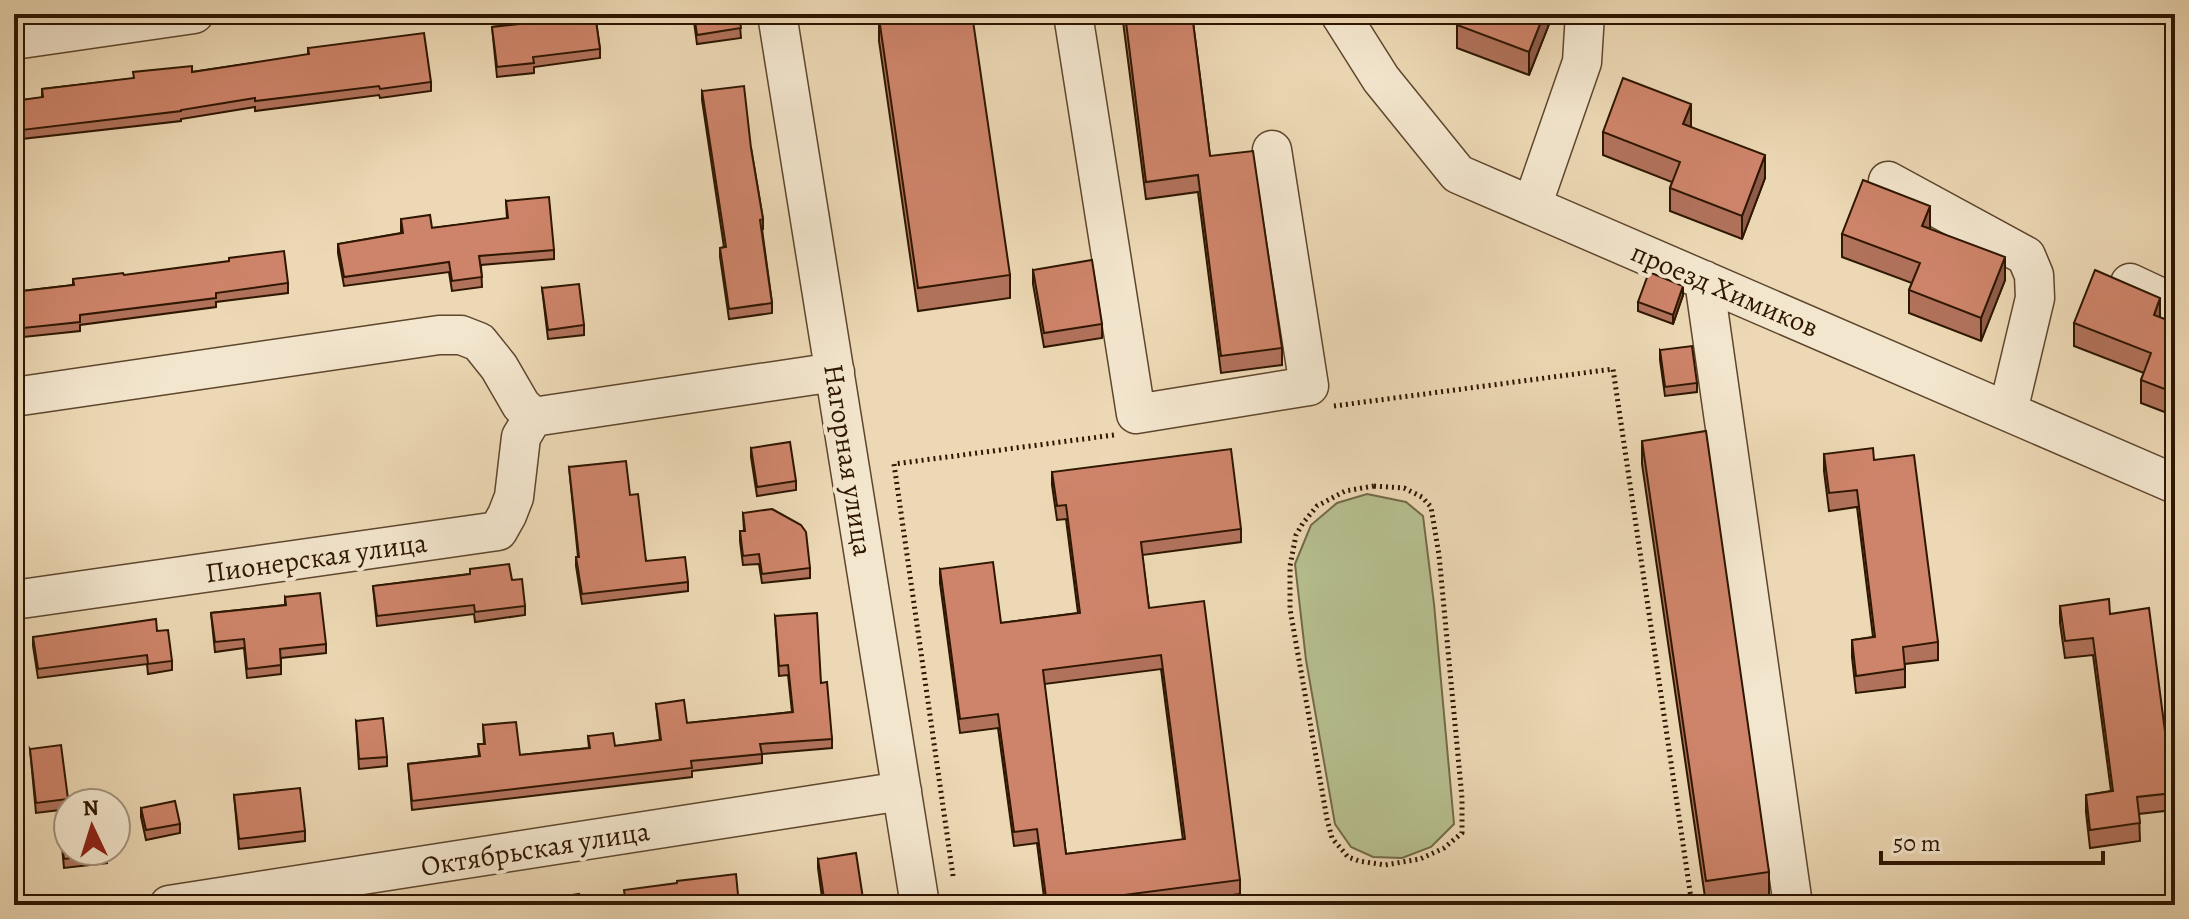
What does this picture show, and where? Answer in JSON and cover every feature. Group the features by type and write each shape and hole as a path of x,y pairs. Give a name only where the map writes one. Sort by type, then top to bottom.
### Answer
{"street":[{"path":"14,40 194,14"},
{"name":"Нагорная улица","path":"777,14 920,905"},
{"path":"1073,14 1136,414 1309,386 1272,150"},
{"name":"проезд Химиков","path":"1340,14 1381,79 1458,174 2175,484"},
{"path":"1532,206 1582,62 1585,14"},
{"path":"1888,181 2026,256 2034,275 2035,298 2008,411"},
{"path":"1704,280 1793,905"},
{"path":"2130,283 2175,304"},
{"path":"14,397 439,335 461,335 479,342 499,367 521,405 533,417 835,372"},
{"name":"Пионерская улица","path":"14,600 498,531 514,497 521,437 533,417"},
{"name":"Октябрьская улица","path":"169,905 902,791"}],"path":[{"path":"1332,406 1613,369 1692,905"},
{"path":"954,889 894,464 1128,433"},
{"path":"1374,486 1404,488 1422,497 1431,507 1439,555 1461,783 1462,833 1444,848 1420,859 1385,865 1348,857 1332,838 1321,790 1290,609 1290,566 1296,535 1317,506 1345,491 1374,486"}],"green space":[{"path":"1367,494 1406,502 1423,516 1434,604 1454,824 1431,847 1402,858 1373,857 1351,847 1335,824 1306,660 1295,564 1311,525 1337,503"}],"building":[{"path":"556,14 595,14 600,49 533,57 534,63 497,67 492,27 557,20"},
{"path":"694,14 739,14 741,28 697,35"},
{"path":"908,14 972,14 1010,275 918,288 879,18"},
{"path":"1125,14 1192,14 1210,156 1253,151 1282,348 1221,356 1198,175 1146,182"},
{"path":"1461,14 1544,14 1529,52 1457,25"},
{"path":"424,33 431,82 255,101 255,98 181,111 21,130 22,137 14,138 14,101 43,97 42,89 134,78 133,72 192,66 192,72 309,54 308,48"},
{"path":"1623,78 1691,104 1683,124 1765,155 1742,216 1670,188 1680,162 1603,132"},
{"path":"744,86 772,303 729,309 720,248 726,247 702,91"},
{"path":"1863,180 1930,206 1922,226 2005,257 1981,318 1909,290 1920,263 1842,234"},
{"path":"549,197 554,250 479,256 482,277 452,281 449,262 344,277 338,244 403,233 401,219 430,215 432,228 508,218 506,201"},
{"path":"284,251 288,283 216,293 216,298 80,315 80,322 14,329 14,292 74,285 73,279 124,275"},
{"path":"1092,260 1102,324 1044,333 1033,270"},
{"path":"2095,270 2160,298 2154,315 2175,323 2175,393 2141,380 2151,353 2074,323"},
{"path":"1649,272 1683,286 1673,315 1638,302"},
{"path":"579,284 584,325 548,330 542,288"},
{"path":"1692,346 1697,383 1665,387 1660,350"},
{"path":"1706,431 1769,872 1706,881 1642,441"},
{"path":"790,442 796,481 757,487 751,448"},
{"path":"1873,448 1874,460 1914,455 1938,642 1903,647 1905,669 1856,676 1852,640 1875,637 1857,490 1829,493 1824,454"},
{"path":"1231,449 1241,529 1141,542 1149,608 1204,601 1240,880 1047,905 1037,829 1014,832 998,714 960,719 940,569 993,562 1001,623 1080,613 1066,505 1057,506 1052,472","holes":["1161,655 1185,839 1066,854 1043,670"]},
{"path":"626,461 630,495 638,494 646,561 685,557 688,582 582,594 569,467"},
{"path":"772,509 801,525 806,532 810,568 762,574 759,554 743,556 740,531 745,531 743,513"},
{"path":"509,564 512,580 522,579 525,606 475,612 474,605 377,616 373,586 470,574 470,569"},
{"path":"320,593 326,644 280,649 281,665 247,669 244,639 215,642 211,613 286,605 285,597"},
{"path":"2109,599 2110,614 2149,608 2173,793 2137,797 2140,823 2090,830 2086,795 2113,791 2093,638 2065,641 2060,606"},
{"path":"817,613 821,683 827,682 832,739 760,744 762,754 691,761 692,768 412,801 408,764 480,756 478,744 485,744 483,725 516,722 520,755 590,748 588,736 613,733 615,746 661,740 656,704 684,700 687,723 793,712 788,665 779,666 775,616"},
{"path":"156,619 157,631 168,630 172,661 148,664 147,655 38,669 33,637"},
{"path":"383,718 387,757 359,759 356,721"},
{"path":"61,745 66,787 52,787 52,801 36,803 30,749"},
{"path":"300,788 305,831 239,839 234,795"},
{"path":"175,801 180,824 146,830 141,808"},
{"path":"856,853 864,905 825,905 818,859"},
{"path":"736,874 739,905 626,905 624,890"},
{"path":"579,894 581,905 522,903"}]}
